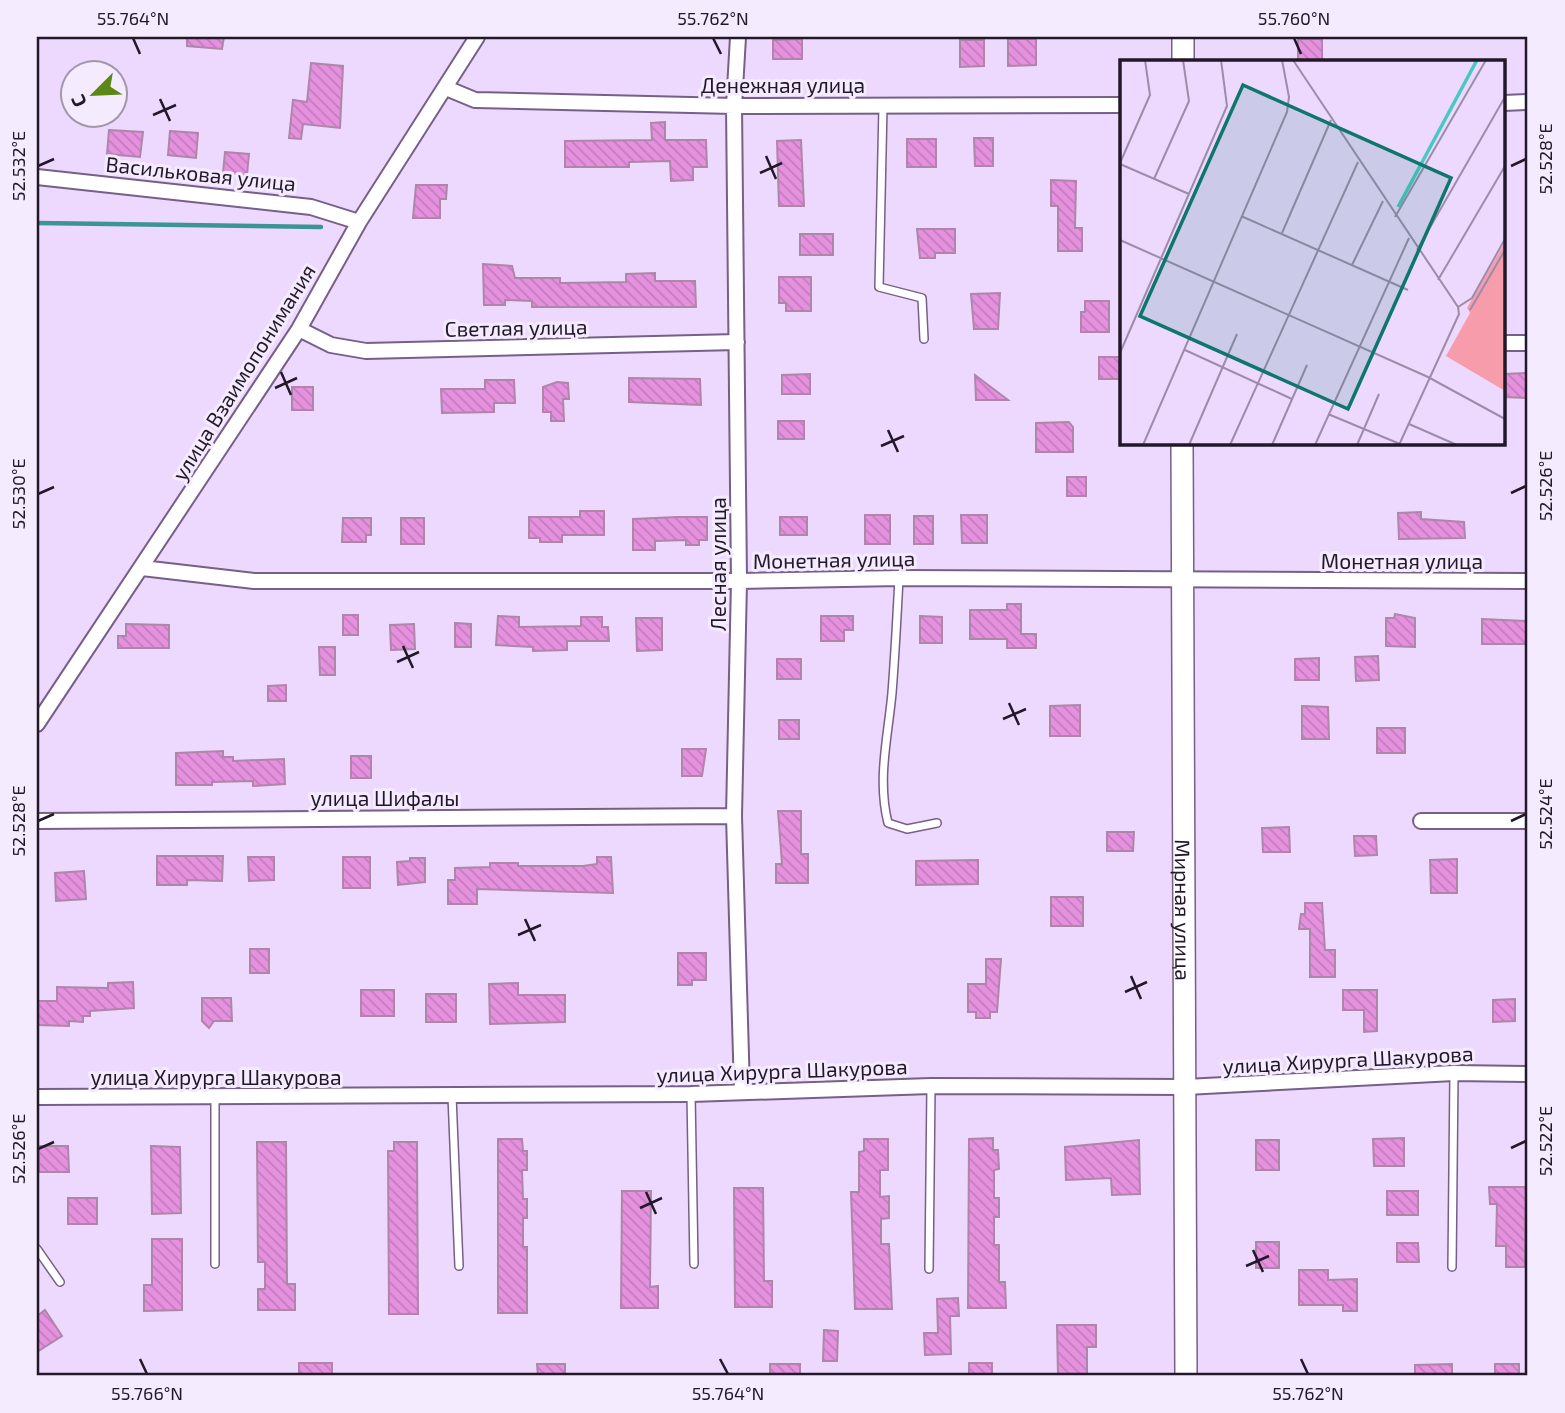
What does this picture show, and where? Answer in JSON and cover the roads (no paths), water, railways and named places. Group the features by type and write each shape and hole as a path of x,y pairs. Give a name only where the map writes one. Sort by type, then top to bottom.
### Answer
{"street":[{"name":"улица Взаимопонимания","path":"37,723 299,329 359,222 477,37"},
{"name":"Лесная улица","path":"738,37 734,106 738,581 734,816 742,1090"},
{"path":"1183,37 1183,60"},
{"name":"Денежная улица","path":"446,88 475,100 734,106 1120,105"},
{"path":"1506,103 1528,102"},
{"name":"Васильковая улица","path":"37,177 298,205 359,222"},
{"name":"Светлая улица","path":"299,329 331,345 366,351 737,342"},
{"path":"1506,343 1528,343"},
{"name":"Мирная улица","path":"1182,444 1186,1376"},
{"name":"Монетная улица","path":"142,568 254,581 738,581 900,578 1528,581"},
{"name":"улица Шифалы","path":"37,821 734,816"},
{"path":"1421,821 1528,821"},
{"name":"улица Хирурга Шакурова","path":"37,1097 691,1094 742,1090 931,1086 1186,1087 1454,1073 1528,1074"}],"lane":[{"path":"883,106 879,287 922,298 924,339"},
{"path":"900,578 892,695 882,775 886,815 888,823 907,829 937,823"},
{"path":"1452,1267 1454,1073"},
{"path":"929,1269 931,1086"},
{"path":"691,1094 694,1264"},
{"path":"452,1095 459,1266"},
{"path":"215,1098 215,1265"},
{"path":"37,1249 60,1282"}],"waterway":[{"path":"37,223 321,227"}]}
